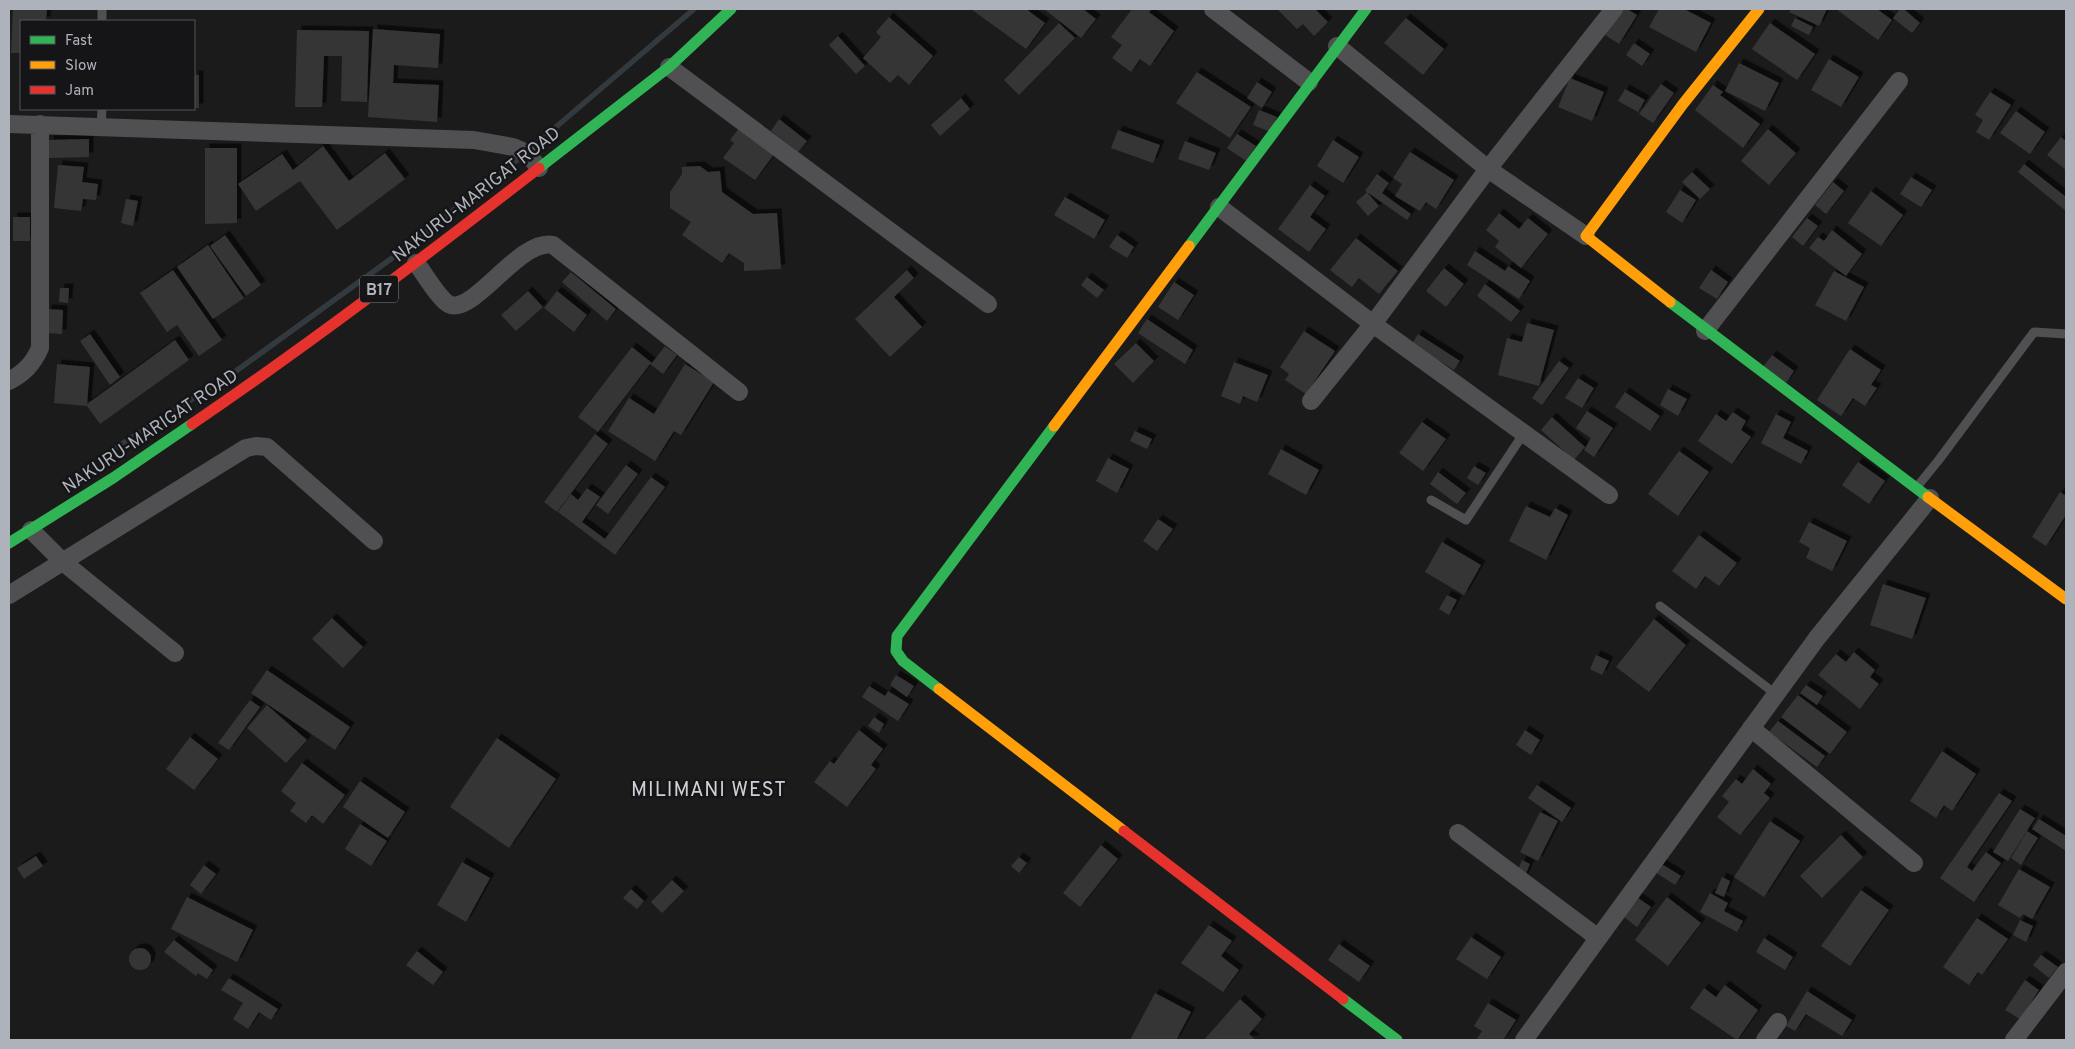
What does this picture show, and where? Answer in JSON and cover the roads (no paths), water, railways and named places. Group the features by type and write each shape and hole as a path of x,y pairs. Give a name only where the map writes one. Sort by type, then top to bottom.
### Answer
{"street":[{"name":"NAKURU-MARIGAT ROAD","path":"9,543 251,384 416,263 669,67 731,9"},
{"path":"1213,9 1309,82"},
{"path":"1366,9 1309,82 1219,207 898,636 896,651 903,661 1397,1040"},
{"path":"1311,401 1373,324 1488,169 1614,9"},
{"path":"1586,236 1683,104 1760,9"},
{"path":"1337,46 1488,169 1586,236 1705,331 1794,395 2066,600"},
{"path":"669,67 988,304"},
{"path":"1705,331 1899,81"},
{"path":"9,124 474,140 513,147 527,152 539,168"},
{"path":"9,381 22,374 34,362 40,348 40,124"},
{"path":"1219,207 1373,324 1609,494"},
{"path":"416,263 448,304 464,305 500,273 537,246 545,243 553,245 739,392"},
{"path":"9,595 246,448 256,446 267,447 374,541"},
{"path":"1524,1040 1923,493"},
{"path":"31,530 63,562 175,653"},
{"path":"1751,728 1914,863"},
{"path":"1458,832 1597,938"},
{"path":"2014,1040 2066,972"},
{"path":"1765,1040 1778,1022"}],"lane":[{"path":"102,110 102,128"},
{"path":"1923,493 2034,332 2066,334"},
{"path":"1431,500 1466,520 1524,433"},
{"path":"1660,606 1777,695"}],"waterway":[{"path":"536,144 694,9"},
{"path":"225,379 406,248 521,157"},
{"path":"117,447 208,389"}],"district":[{"name":"MILIMANI WEST","path":"709,789"}]}
